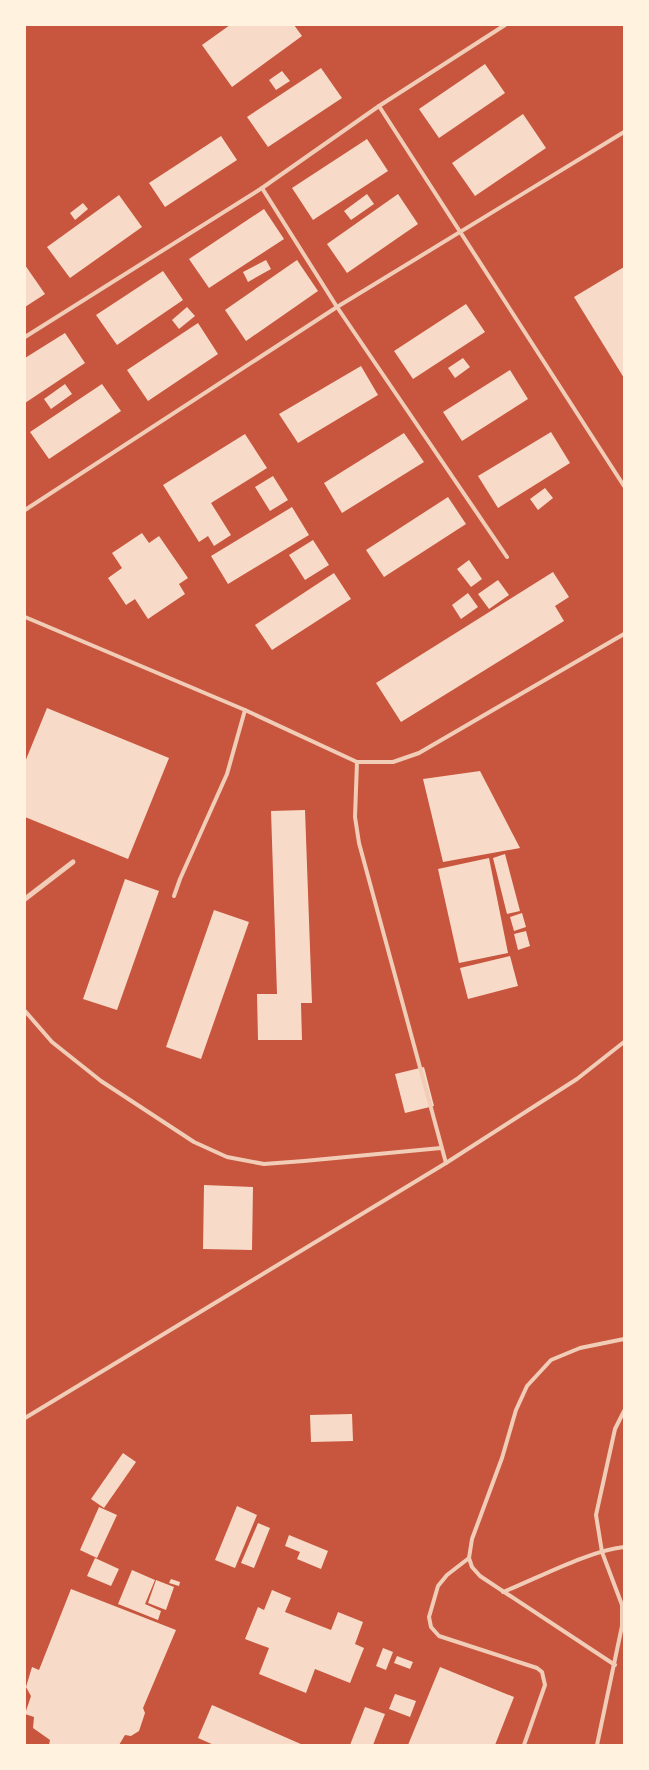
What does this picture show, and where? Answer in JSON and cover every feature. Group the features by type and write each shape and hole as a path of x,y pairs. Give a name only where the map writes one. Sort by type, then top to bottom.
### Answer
{"street":[{"path":"25,899 73,862"}],"lane":[{"path":"25,337 262,188 379,106 505,25"},
{"path":"379,106 624,486"},
{"path":"25,510 337,306 624,132"},
{"path":"262,188 337,306 507,557"},
{"path":"25,617 245,710 357,762 393,762 419,752 624,634"},
{"path":"174,896 226,774 245,710"},
{"path":"357,762 356,817 359,843 446,1163"},
{"path":"25,1011 52,1042 101,1081 194,1142 227,1157 264,1164 304,1162 441,1148"},
{"path":"25,1418 410,1183 446,1163 577,1079 624,1042"},
{"path":"615,1665 480,1576 472,1567 469,1558 472,1539 502,1458 516,1410 527,1386 551,1360 580,1348 624,1339"},
{"path":"597,1745 622,1626 622,1605 602,1552 596,1515 615,1429 624,1411"},
{"path":"503,1592 602,1552 624,1547"},
{"path":"469,1558 447,1575 438,1586 428,1617 431,1627 438,1636 537,1668 542,1672 545,1685 524,1745"}],"building":[{"path":"230,25 294,25 302,36 232,87 202,45"},
{"path":"485,64 505,93 439,138 419,109"},
{"path":"321,68 342,98 268,147 247,117"},
{"path":"282,71 290,81 276,90 269,80"},
{"path":"523,114 546,148 475,196 452,163"},
{"path":"221,136 237,160 165,207 149,183"},
{"path":"367,139 388,171 313,220 292,188"},
{"path":"367,194 374,204 351,220 344,211"},
{"path":"398,194 418,224 347,273 327,244"},
{"path":"119,195 142,227 70,278 47,247"},
{"path":"83,203 88,209 75,220 70,213"},
{"path":"264,209 284,239 209,288 189,259"},
{"path":"266,260 271,269 248,282 243,272"},
{"path":"297,260 318,291 246,341 225,310"},
{"path":"25,265 45,294 25,307"},
{"path":"624,267 624,378 574,297"},
{"path":"163,271 183,300 117,345 96,315"},
{"path":"466,304 485,332 413,379 394,351"},
{"path":"187,307 195,316 179,329 172,320"},
{"path":"198,323 218,354 148,401 127,370"},
{"path":"65,333 85,363 25,403 25,358"},
{"path":"463,358 470,367 455,378 448,368"},
{"path":"361,366 378,395 298,443 279,414"},
{"path":"510,370 528,399 462,441 443,412"},
{"path":"65,384 72,394 51,409 44,399"},
{"path":"102,384 121,411 49,459 30,432"},
{"path":"551,432 570,463 498,508 478,476"},
{"path":"404,433 424,462 342,513 324,483"},
{"path":"245,434 267,468 211,503 231,535 214,546 208,536 199,542 163,485"},
{"path":"273,476 288,500 270,511 255,487"},
{"path":"545,488 553,498 538,510 530,499"},
{"path":"448,497 466,524 384,577 366,550"},
{"path":"292,507 309,535 228,584 211,556"},
{"path":"142,533 149,543 159,536 188,578 179,584 185,594 148,619 135,599 126,605 108,578 122,568 112,553"},
{"path":"313,540 329,565 305,580 289,555"},
{"path":"469,560 482,579 471,587 457,569"},
{"path":"553,572 569,597 555,606 564,621 401,722 376,683"},
{"path":"334,573 351,599 272,650 255,625"},
{"path":"498,580 509,595 489,609 478,594"},
{"path":"468,593 478,607 461,619 452,605"},
{"path":"47,708 169,758 128,859 25,817 25,762"},
{"path":"480,771 520,848 443,862 423,779"},
{"path":"305,810 312,1003 301,1003 302,1040 258,1040 257,994 277,994 271,811"},
{"path":"505,854 520,911 507,914 493,858"},
{"path":"489,858 508,953 459,963 438,869"},
{"path":"125,879 159,891 117,1010 83,999"},
{"path":"214,910 249,922 201,1059 166,1047"},
{"path":"522,913 526,927 514,931 510,917"},
{"path":"526,931 530,946 518,950 514,934"},
{"path":"510,956 518,986 468,999 460,968"},
{"path":"424,1067 434,1106 405,1113 395,1074"},
{"path":"204,1185 253,1187 252,1250 203,1249"},
{"path":"352,1414 353,1441 311,1442 310,1415"},
{"path":"123,1453 136,1462 104,1508 91,1499"},
{"path":"237,1506 257,1515 235,1568 215,1560"},
{"path":"99,1507 117,1515 97,1558 80,1550"},
{"path":"258,1523 270,1528 254,1568 241,1563"},
{"path":"289,1535 328,1551 321,1569 297,1559 300,1552 285,1546"},
{"path":"95,1558 119,1569 111,1586 87,1576"},
{"path":"132,1570 155,1580 145,1604 161,1611 158,1620 118,1604"},
{"path":"171,1579 180,1582 179,1586 169,1583"},
{"path":"156,1580 174,1587 166,1610 148,1603"},
{"path":"71,1589 176,1630 143,1708 145,1713 139,1731 131,1736 125,1735 119,1745 49,1745 50,1740 33,1728 34,1717 25,1714 31,1696 26,1687 32,1667 39,1670"},
{"path":"272,1590 291,1598 285,1612 331,1630 338,1612 363,1622 355,1644 364,1648 350,1683 315,1669 306,1693 259,1674 269,1648 245,1639 258,1607 264,1610"},
{"path":"383,1648 393,1652 386,1670 376,1666"},
{"path":"397,1656 413,1662 410,1669 394,1663"},
{"path":"440,1667 514,1697 495,1745 408,1745"},
{"path":"395,1694 416,1701 410,1717 389,1709"},
{"path":"212,1705 303,1745 214,1745 198,1738"},
{"path":"365,1707 385,1714 373,1745 350,1745"}]}
